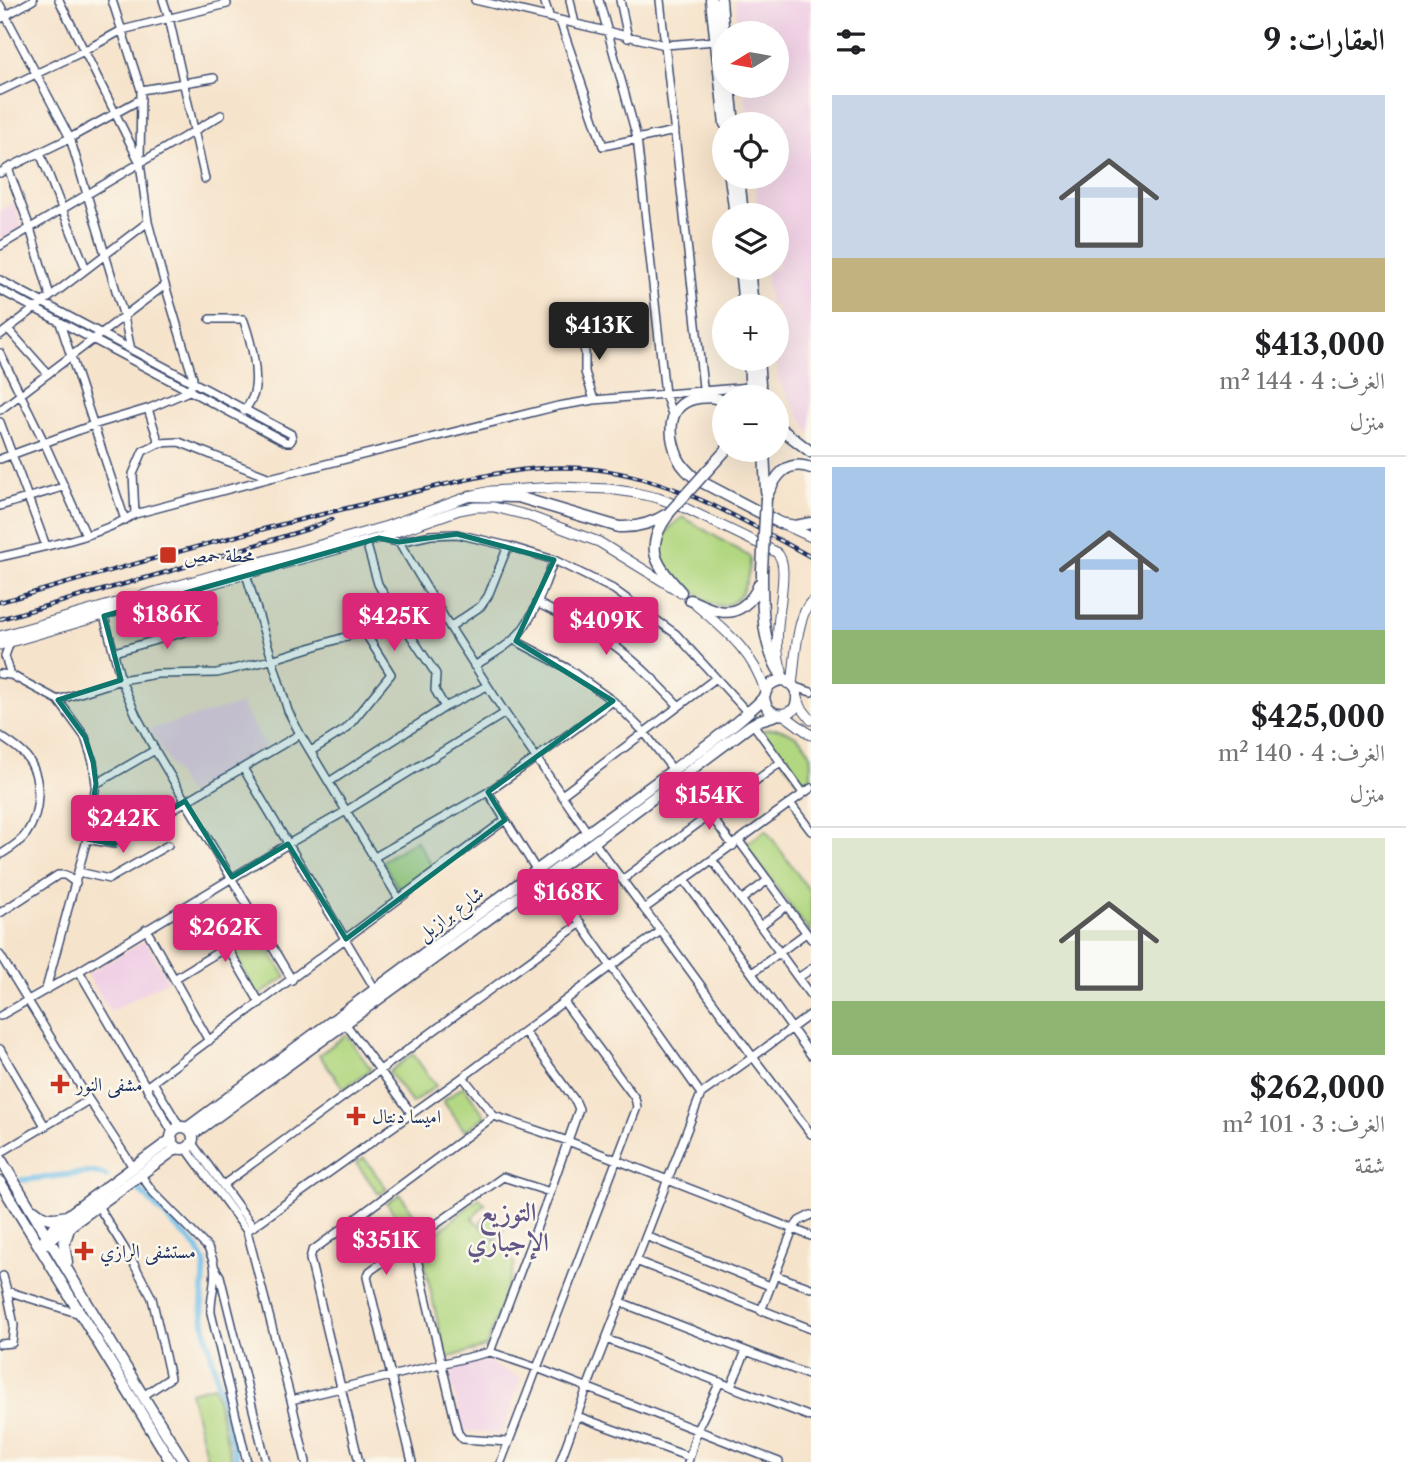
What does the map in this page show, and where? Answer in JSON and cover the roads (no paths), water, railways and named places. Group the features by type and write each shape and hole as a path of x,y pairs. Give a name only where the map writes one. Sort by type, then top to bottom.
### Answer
{"highway":[{"path":"711,0 716,21"},
{"path":"720,0 720,21"},
{"path":"712,396 704,394 685,402 677,408 673,417 671,428 678,458 687,472 780,523 795,526 811,523"},
{"path":"789,435 811,452"},
{"path":"681,592 659,564 655,554 656,531 715,462"},
{"path":"764,462 766,498 762,602 768,645 781,675 793,688 794,709 780,715 767,708 765,694 769,685 782,681 793,688"},
{"path":"766,498 772,483 788,467 797,464 811,468"},
{"path":"470,496 518,497 618,527 633,528 669,513"},
{"path":"690,600 715,611 738,610 757,592 762,570"},
{"name":"شارع برازيل","path":"182,1137 345,1023 677,773 748,713 765,694"},
{"name":"شارع برازيل","path":"677,773 760,720 780,715"},
{"name":"شارع برازيل","path":"69,1221 374,989 542,874"},
{"path":"0,1155 184,1462"},
{"name":"شارع برازيل","path":"69,1221 98,1206 136,1171"},
{"path":"0,1182 171,1462"},
{"path":"27,1204 42,1216 69,1221"},
{"path":"46,1256 45,1245 52,1229 69,1221"},
{"path":"69,1221 64,1244 69,1272"},
{"path":"33,1238 48,1238"}],"main road":[{"path":"0,636 387,526 470,496 491,491 558,487 608,489 658,498 685,508 780,556 783,572 779,610 780,667 811,720"},
{"path":"5,644 379,538 459,510 494,507 526,515 599,542 681,592 728,632 749,656 762,680 765,694"},
{"path":"780,523 811,537"},
{"path":"793,688 801,622 811,602"},
{"path":"780,715 811,735"}],"street":[{"path":"3,18 33,0"},
{"path":"59,0 140,163"},
{"path":"0,458 148,409 189,391 193,378 148,222 140,163 141,90 112,0"},
{"path":"163,0 205,179"},
{"path":"0,91 122,30 227,4 226,0"},
{"path":"474,0 665,46 712,40"},
{"path":"544,0 550,18"},
{"path":"570,0 575,24"},
{"path":"598,0 637,138 665,394 673,417"},
{"path":"620,0 628,38"},
{"path":"660,0 704,394"},
{"path":"0,5 3,18 70,138 124,317 134,362"},
{"path":"560,21 603,146 675,131"},
{"path":"141,90 214,78"},
{"path":"0,173 141,99"},
{"path":"0,246 222,115"},
{"path":"40,152 86,269"},
{"path":"8,168 30,228 50,296"},
{"path":"0,335 148,222"},
{"path":"0,280 291,434 292,439 286,442 0,290"},
{"path":"0,410 164,285"},
{"path":"210,319 244,321 254,360 255,380 253,396 240,418"},
{"path":"60,323 125,520"},
{"path":"8,329 48,374"},
{"path":"579,331 585,352 585,372 594,400"},
{"path":"0,353 86,535"},
{"path":"0,557 86,535 135,514 558,406 665,394 712,394"},
{"path":"148,409 159,443"},
{"path":"0,422 46,546"},
{"path":"135,514 133,474 144,451 159,443 179,442 270,478"},
{"path":"0,506 63,487"},
{"path":"379,538 399,542 457,534 554,559 613,589 676,634 748,713"},
{"path":"399,542 474,666 591,838 811,1134"},
{"path":"450,627 481,606 488,596 508,545"},
{"path":"368,549 378,584 396,616 436,674 435,690 445,706"},
{"path":"474,666 514,640 523,629 537,603 554,559"},
{"path":"246,574 288,711 399,900"},
{"path":"537,603 580,624 618,648 679,706"},
{"path":"104,615 121,681 136,715 292,979"},
{"path":"58,700 121,681 157,674 216,673 271,660 364,631 396,616"},
{"path":"114,652 213,624"},
{"path":"311,751 346,729 391,674 364,631"},
{"path":"514,640 567,668 613,701 644,732 709,814 768,880 809,936 779,952 751,973"},
{"path":"5,644 5,656 11,675"},
{"path":"0,674 11,675 58,700 85,737 93,762 96,785 88,839 46,989"},
{"path":"562,795 716,678"},
{"path":"329,782 445,706 488,686"},
{"path":"793,688 811,692"},
{"path":"373,858 488,792 613,701"},
{"path":"0,1016 346,811 505,713"},
{"path":"753,724 803,793"},
{"path":"88,839 114,844 300,734"},
{"path":"0,736 28,759 34,771 38,800 36,814 25,835 0,855"},
{"path":"96,785 155,750"},
{"path":"622,880 781,762"},
{"path":"243,768 374,989"},
{"path":"645,909 811,788"},
{"path":"488,792 542,874 581,923 701,1094"},
{"path":"790,803 811,831"},
{"path":"150,1085 505,820"},
{"path":"79,872 109,879 168,845"},
{"path":"713,861 811,996"},
{"path":"0,912 58,875 65,875 76,883"},
{"path":"741,900 768,880"},
{"path":"685,881 811,1055"},
{"path":"760,926 787,906"},
{"path":"223,1185 581,923"},
{"path":"174,979 261,926"},
{"path":"146,929 209,1041"},
{"path":"250,1229 661,931"},
{"path":"227,947 260,1003"},
{"path":"0,954 89,1100 136,1171 208,1248 220,1276 265,1462"},
{"path":"798,978 811,969"},
{"path":"79,971 182,1137 250,1229"},
{"path":"501,1462 637,1107 635,1098 564,1002"},
{"path":"560,1462 701,1094 811,1014"},
{"path":"345,1023 412,1114"},
{"path":"489,1352 579,1109 524,1031"},
{"path":"0,1049 45,1126"},
{"path":"463,1077 495,1116 568,1141 811,1236"},
{"path":"0,1155 89,1100"},
{"path":"359,1462 310,1259 312,1251 495,1116"},
{"path":"182,1137 223,1185 250,1229 306,1462"},
{"path":"412,1462 367,1277 370,1271 503,1177 550,1192"},
{"path":"98,1206 152,1298 170,1378 143,1396"},
{"path":"761,1311 793,1229 799,1221 811,1215"},
{"path":"646,1236 771,1286"},
{"path":"413,1242 458,1433 463,1439 508,1442"},
{"path":"636,1261 811,1329"},
{"path":"215,1268 211,1313 247,1462"},
{"path":"775,1275 811,1289"},
{"path":"0,1344 12,1343 14,1325 3,1276"},
{"path":"7,1291 81,1314"},
{"path":"620,1302 811,1376"},
{"path":"606,1339 811,1417"},
{"path":"731,1386 746,1351"},
{"path":"291,1400 489,1352 779,1462"},
{"path":"577,1416 688,1459 696,1430 720,1382"}],"waterway":[{"path":"22,1180 93,1172 106,1176"},
{"path":"135,1186 197,1248 205,1263 202,1305 204,1323 237,1462"}],"railway":[{"path":"0,602 326,513 489,475 548,468 608,471 662,485 713,505 811,557"},
{"path":"0,619 174,570 308,529 332,519"}],"place":[{"name":"محطة حمص","path":"168,555"},
{"name":"مشفى النور","path":"60,1084"},
{"name":"اميسا دنتال","path":"356,1116"},
{"name":"مستشفى الرازي","path":"84,1251"}],"district":[{"name":"التوزيع الإجباري","path":"508,1227"}]}
